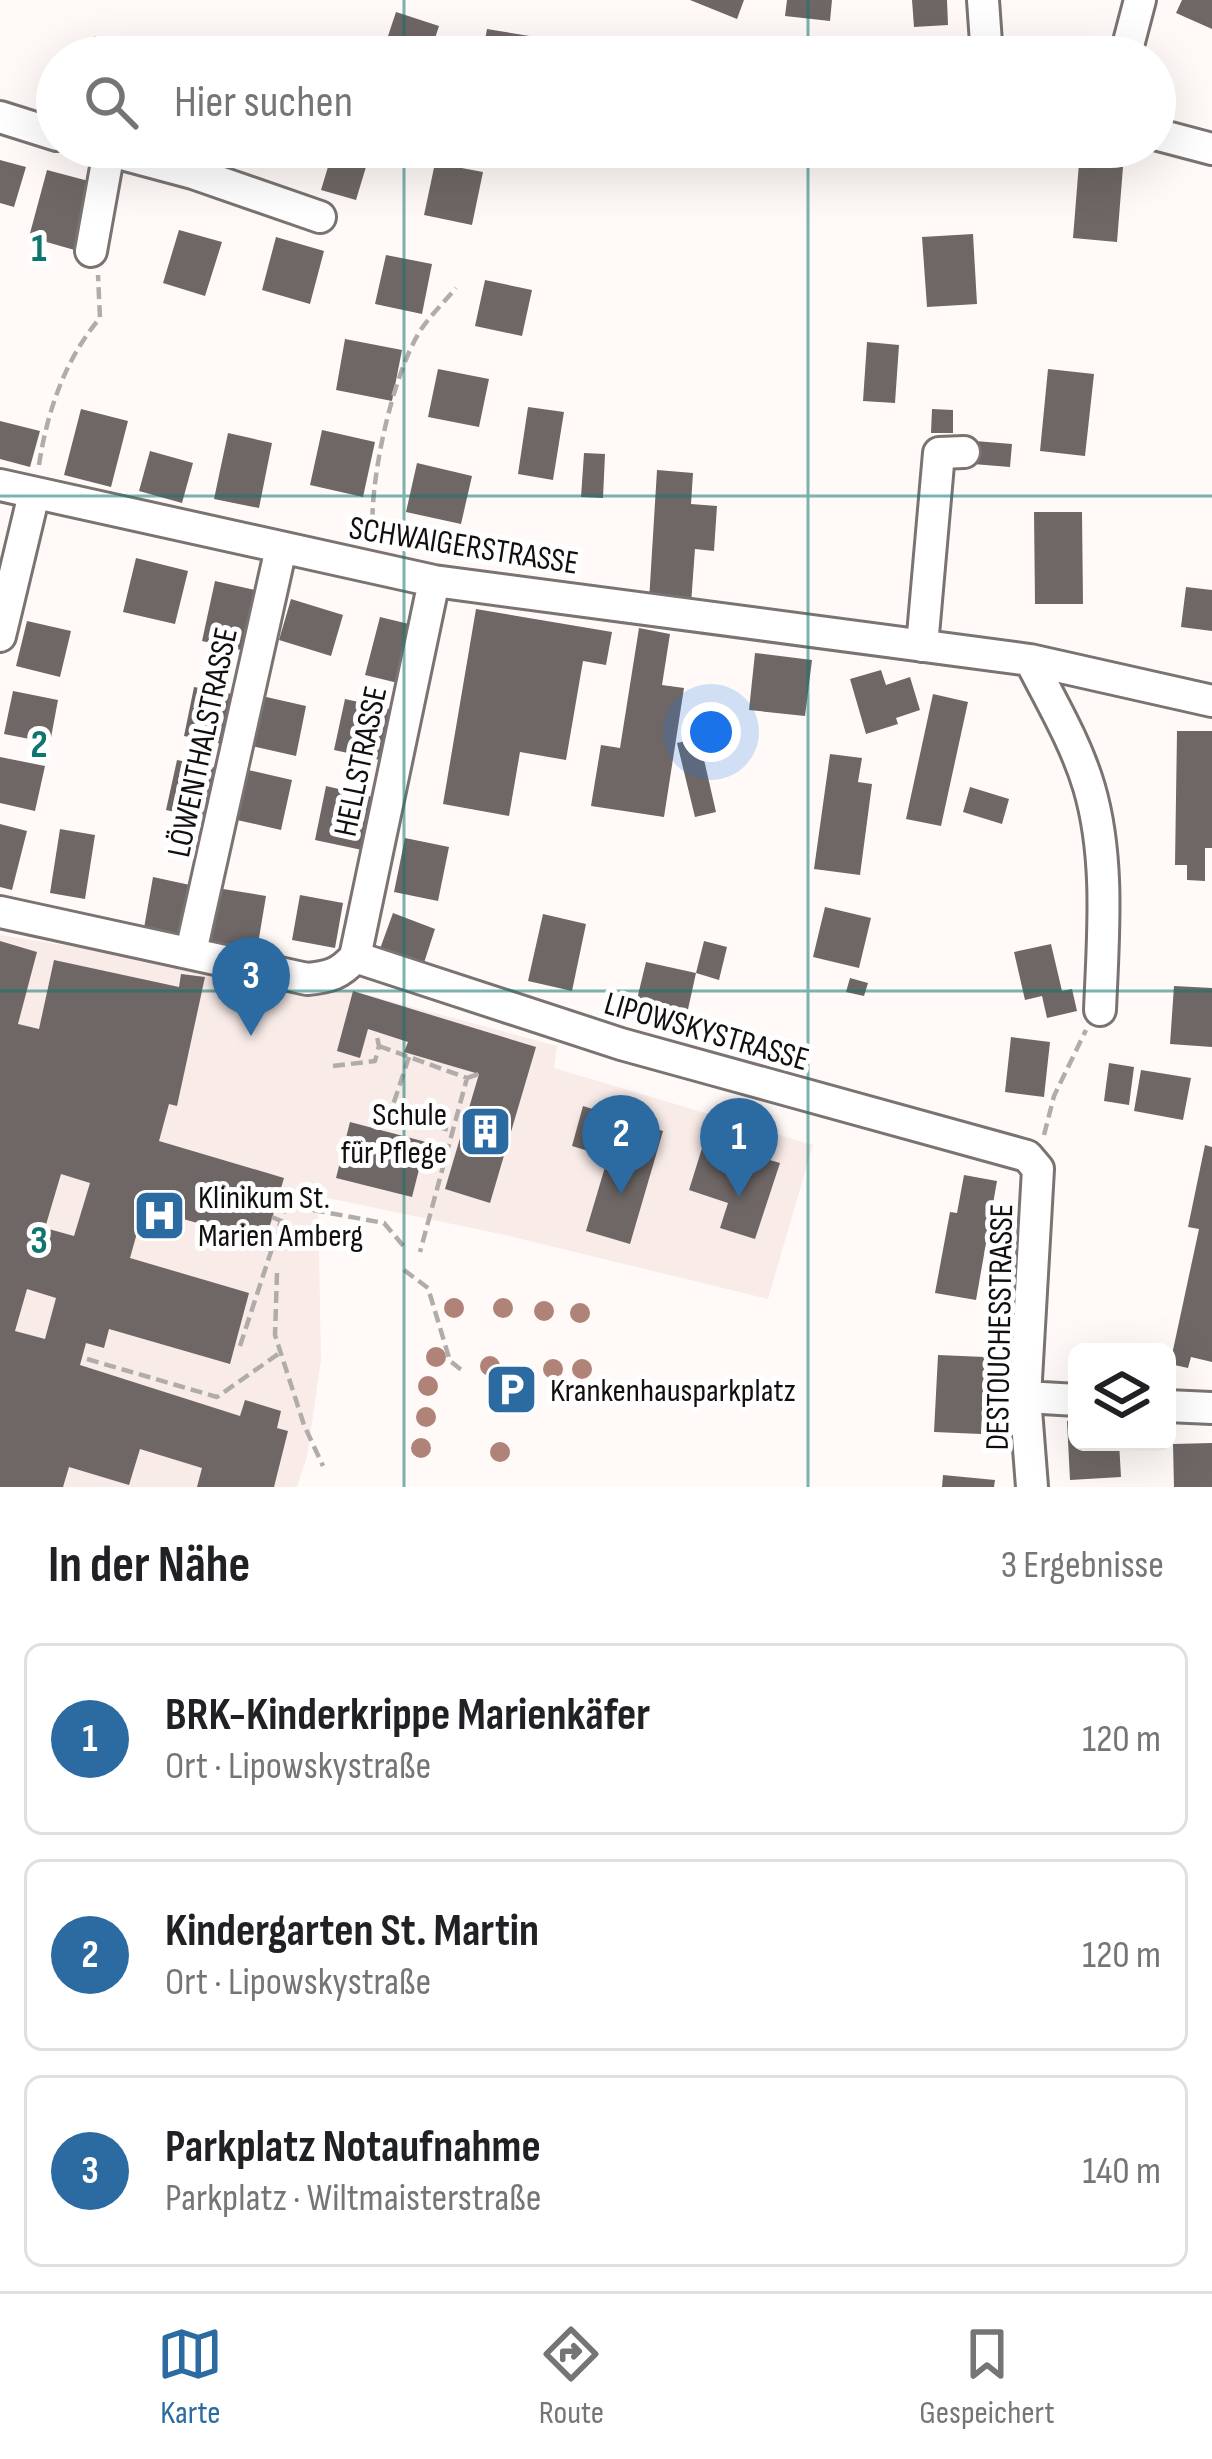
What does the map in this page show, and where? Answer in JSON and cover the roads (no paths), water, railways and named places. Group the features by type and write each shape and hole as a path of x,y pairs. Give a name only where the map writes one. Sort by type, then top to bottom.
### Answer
{"street":[{"path":"983,0 986,36"},
{"path":"1131,36 1140,0"},
{"path":"0,117 36,128"},
{"path":"1176,140 1212,149"},
{"path":"92,251 101,168"},
{"path":"218,168 320,217"},
{"path":"922,646 939,453 964,452"},
{"name":"SCHWAIGERSTRASSE","path":"0,485 434,581 1030,660 1212,701"},
{"path":"0,636 34,494"},
{"name":"LÖWENTHALSTRASSE","path":"191,952 280,548"},
{"name":"HELLSTRASSE","path":"355,957 434,581"},
{"path":"1030,660 1082,764 1091,793 1103,887 1100,1010"},
{"path":"0,912 307,979 329,977 355,957"},
{"name":"LIPOWSKYSTRASSE","path":"355,957 621,1044 1027,1156 1038,1169"},
{"name":"DESTOUCHESSTRASSE","path":"1032,1487 1025,1397 1038,1169"},
{"path":"1025,1397 1068,1399"},
{"path":"1176,1406 1212,1408"}],"place":[{"name":"Parkplatz Notaufnahme","path":"251,1036"},
{"name":"Schule für Pflege","path":"486,1132"},
{"name":"Kindergarten St. Martin","path":"621,1194"},
{"name":"BRK-Kinderkrippe Marienkäfer","path":"739,1197"},
{"name":"Klinikum St. Marien Amberg","path":"159,1215"},
{"name":"Krankenhausparkplatz","path":"511,1389"}]}
